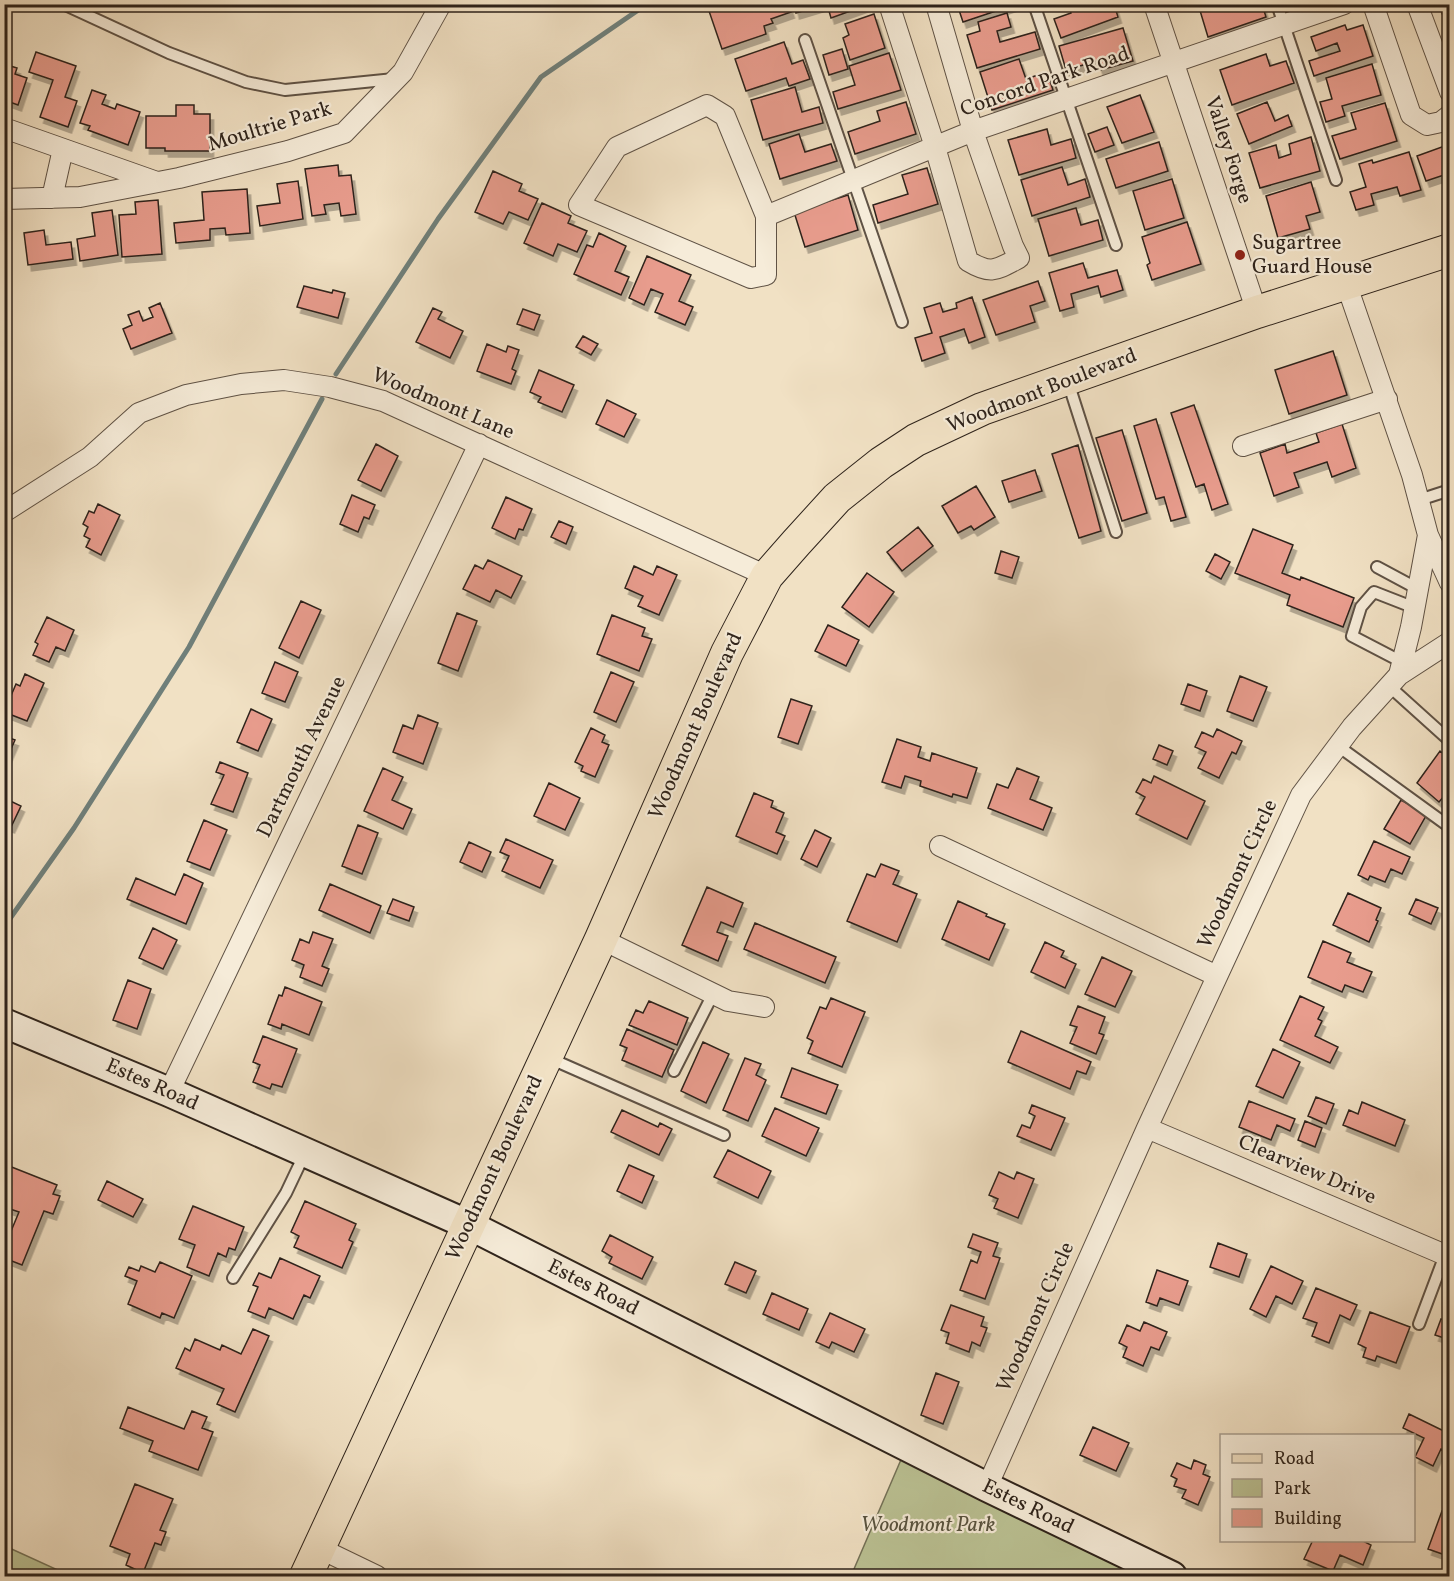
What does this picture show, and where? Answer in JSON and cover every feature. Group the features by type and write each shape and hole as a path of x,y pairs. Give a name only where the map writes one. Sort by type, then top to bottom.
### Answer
{"main road":[{"name":"Woodmont Boulevard","path":"306,1576 601,939 727,653 767,576 837,498 881,463 916,440 982,409 1257,312 1449,250"}],"street":[{"name":"Moultrie Park","path":"4,199 80,197 288,152 344,133 403,72 441,4"},
{"path":"889,4 935,147 968,261 982,270 999,269 1019,258 1012,246 973,132 936,4"},
{"name":"Valley Forge","path":"1154,4 1257,312"},
{"name":"Concord Park Road","path":"766,216 973,132 1344,4"},
{"path":"1373,4 1411,115 1427,125 1441,122 1449,115"},
{"path":"1417,4 1449,92"},
{"path":"707,105 725,116 766,216 766,275 751,278 579,205 617,147 707,105"},
{"path":"4,128 157,182"},
{"path":"52,198 63,149"},
{"name":"Woodmont Circle","path":"987,1487 1147,1128 1301,795 1352,727 1396,674 1417,599 1428,535 1387,399 1346,283"},
{"name":"Woodmont Lane","path":"4,512 90,457 139,413 186,395 241,384 284,380 330,387 383,401 767,576"},
{"path":"1243,446 1387,399"},
{"name":"Dartmouth Avenue","path":"169,1092 479,444"},
{"path":"1428,535 1449,583"},
{"path":"1396,674 1449,642"},
{"path":"940,846 1217,976"},
{"path":"601,939 728,1001 764,1007"},
{"name":"Estes Road","path":"4,1023 169,1092 469,1225 987,1487 1172,1576"},
{"name":"Clearview Drive","path":"1147,1128 1447,1256"},
{"path":"319,1548 377,1576"}],"lane":[{"path":"63,4 169,52 246,82 285,90 397,79"},
{"path":"1034,4 1116,245"},
{"path":"1276,4 1336,180"},
{"path":"805,40 902,322"},
{"path":"1067,379 1116,532"},
{"path":"1419,500 1449,490"},
{"path":"1377,567 1417,599"},
{"path":"1417,599 1374,592 1361,607 1352,636 1396,674 1449,741"},
{"path":"1338,746 1447,825"},
{"path":"674,1071 713,994"},
{"path":"546,1057 724,1135"},
{"path":"233,1278 286,1192 305,1153"},
{"path":"1419,1324 1447,1256"}],"green space":[{"name":"Woodmont Park","path":"903,1455 1145,1576 851,1576"},
{"path":"5,1546 60,1571 57,1576 5,1576"}],"building":[{"path":"729,4 788,4 791,12 771,19 773,23 764,26 766,34 722,49 709,11"},
{"path":"794,4 823,4 823,5 796,13"},
{"path":"827,4 870,4 831,18"},
{"path":"957,4 1017,4 963,22"},
{"path":"1069,4 1114,4 1118,17 1061,38 1054,19 1071,13"},
{"path":"1198,4 1224,4 1225,10 1241,4 1262,4 1266,17 1208,37"},
{"path":"1439,4 1450,4 1450,30 1448,31"},
{"path":"1007,13 1011,27 997,31 1000,42 1035,32 1040,49 977,68 967,35 980,31 978,22"},
{"path":"874,14 885,48 850,60 843,38 849,35 845,24"},
{"path":"1345,25 1347,30 1363,25 1373,56 1314,76 1309,61 1340,51 1337,43 1316,51 1311,37"},
{"path":"1123,28 1133,61 1100,70 1097,61 1066,70 1059,46"},
{"path":"784,42 792,64 803,60 810,79 789,86 786,78 746,91 735,59"},
{"path":"842,49 848,69 829,75 823,55"},
{"path":"36,52 76,66 65,97 77,101 68,127 40,117 53,80 29,72"},
{"path":"889,53 901,90 838,109 833,92 855,85 849,66"},
{"path":"1266,54 1270,66 1286,61 1294,83 1232,105 1220,70"},
{"path":"1019,59 1026,79 1047,72 1053,90 992,110 980,72"},
{"path":"4,64 17,68 15,74 27,78 18,105 4,100"},
{"path":"1372,64 1381,95 1342,106 1345,116 1326,122 1320,102 1332,99 1326,78"},
{"path":"795,87 802,112 819,107 823,123 763,140 751,100"},
{"path":"92,90 106,95 102,104 115,109 117,104 140,112 128,145 88,130 90,126 80,123"},
{"path":"1140,95 1154,132 1122,143 1107,107"},
{"path":"906,102 916,134 855,154 848,132 880,121 877,111"},
{"path":"1267,102 1275,121 1288,115 1292,126 1249,144 1237,114"},
{"path":"1385,103 1397,141 1340,159 1332,136 1356,129 1351,113"},
{"path":"176,105 194,105 194,114 210,114 210,151 165,151 165,148 146,148 146,116 176,116"},
{"path":"1107,127 1114,145 1095,152 1088,134"},
{"path":"1047,129 1051,145 1071,139 1076,158 1019,175 1008,140"},
{"path":"799,134 805,152 831,144 837,161 780,179 769,144"},
{"path":"1311,137 1320,171 1260,188 1249,153 1276,145 1279,158 1291,154 1289,144"},
{"path":"1159,142 1168,171 1116,188 1106,159"},
{"path":"1450,144 1450,173 1426,181 1417,156"},
{"path":"1409,152 1421,190 1400,196 1397,187 1371,194 1374,205 1356,210 1350,192 1366,187 1359,164 1372,160 1373,163"},
{"path":"338,165 339,176 351,175 356,214 341,216 339,203 324,205 326,214 312,216 305,169"},
{"path":"1062,167 1068,185 1085,179 1090,197 1032,216 1021,180"},
{"path":"927,168 938,204 878,223 873,205 908,194 902,175"},
{"path":"493,171 522,184 519,191 538,199 528,220 509,212 503,224 475,212"},
{"path":"1172,179 1184,218 1145,230 1133,191"},
{"path":"298,181 303,219 260,226 257,206 280,203 277,184"},
{"path":"1311,182 1320,212 1306,216 1310,229 1278,238 1266,196"},
{"path":"247,189 250,233 226,235 225,228 210,229 210,240 176,243 174,223 204,220 202,192"},
{"path":"848,195 858,230 805,247 794,212"},
{"path":"158,200 162,254 122,257 119,215 136,214 135,202"},
{"path":"542,203 571,216 568,223 587,231 577,252 558,244 553,256 524,243"},
{"path":"1076,208 1081,225 1098,220 1103,240 1049,256 1038,219"},
{"path":"112,210 118,255 80,261 77,239 95,236 92,213"},
{"path":"1187,222 1201,264 1152,280 1147,265 1150,263 1142,237"},
{"path":"44,230 46,245 71,242 73,259 28,265 24,233"},
{"path":"599,233 626,246 615,271 629,277 621,295 574,274 587,245 593,247"},
{"path":"647,256 691,275 679,301 693,307 685,325 655,312 663,294 651,289 644,305 629,298"},
{"path":"1083,263 1088,278 1117,270 1123,290 1101,297 1098,286 1071,294 1074,307 1060,311 1049,273"},
{"path":"1038,281 1045,301 1030,306 1035,322 996,335 983,300"},
{"path":"304,286 332,293 333,290 345,293 338,318 297,307"},
{"path":"972,297 985,337 969,343 964,329 940,337 945,353 922,361 915,338 932,333 924,308 940,303 943,312 957,308 956,303"},
{"path":"160,303 172,333 131,349 123,329 132,325 128,315 139,311 143,321 153,317 149,308"},
{"path":"433,308 442,312 438,319 463,331 450,358 416,342"},
{"path":"523,309 540,315 534,330 517,324"},
{"path":"583,336 598,344 591,355 576,347"},
{"path":"487,344 506,352 508,346 519,350 512,369 516,371 511,384 477,371"},
{"path":"1333,351 1347,395 1289,414 1275,370"},
{"path":"539,370 574,385 562,412 538,402 541,397 530,392"},
{"path":"607,400 636,414 624,437 596,424"},
{"path":"1194,405 1228,504 1212,510 1204,484 1196,487 1171,413"},
{"path":"1156,419 1186,517 1171,521 1164,497 1156,499 1134,426"},
{"path":"1342,424 1356,468 1332,477 1327,462 1294,473 1299,487 1274,496 1260,453 1285,444 1287,453 1319,442 1316,433"},
{"path":"1122,430 1147,513 1122,521 1096,438"},
{"path":"376,444 398,456 381,491 358,480"},
{"path":"1078,445 1101,531 1079,538 1052,454"},
{"path":"1035,470 1042,491 1009,502 1002,481"},
{"path":"976,486 995,517 974,530 971,526 958,533 942,506"},
{"path":"352,495 375,505 369,519 364,517 358,532 340,524"},
{"path":"506,497 532,509 523,530 519,529 515,539 492,528"},
{"path":"98,504 120,515 101,555 86,547 90,539 84,536 88,527 83,524 89,511 94,513"},
{"path":"559,521 573,527 566,544 551,537"},
{"path":"918,527 933,546 902,571 887,552"},
{"path":"1253,529 1293,545 1282,573 1300,580 1301,577 1354,598 1343,627 1287,605 1290,595 1235,573"},
{"path":"1001,551 1019,557 1012,578 995,573"},
{"path":"1215,554 1230,562 1221,579 1206,571"},
{"path":"488,560 522,576 511,598 496,590 490,602 463,589 475,565 483,569"},
{"path":"634,566 653,575 657,566 677,575 659,615 638,606 643,596 625,588"},
{"path":"867,573 894,592 869,627 842,607"},
{"path":"301,601 321,610 299,658 279,648"},
{"path":"457,613 477,621 458,671 438,663"},
{"path":"612,615 645,628 642,636 652,639 639,671 597,654"},
{"path":"47,617 74,630 65,651 56,647 49,662 33,655 38,644 35,642"},
{"path":"828,625 859,640 846,666 815,651"},
{"path":"275,662 298,672 285,702 262,693"},
{"path":"611,672 634,682 616,722 594,712"},
{"path":"25,674 44,683 27,721 4,712 16,684 20,686"},
{"path":"1240,676 1267,687 1253,721 1227,711"},
{"path":"1188,684 1207,691 1200,711 1181,704"},
{"path":"791,699 812,706 798,744 778,737"},
{"path":"251,709 272,719 258,751 237,742"},
{"path":"418,715 438,723 423,764 393,752 403,725 413,729"},
{"path":"591,728 605,735 602,742 609,745 595,777 581,771 583,766 575,762"},
{"path":"1217,729 1242,741 1236,754 1232,752 1219,778 1198,768 1206,752 1195,747 1202,732 1213,737"},
{"path":"4,736 15,740 4,765"},
{"path":"897,739 921,747 918,757 930,761 932,753 977,768 967,798 953,794 952,797 920,786 921,781 905,776 901,788 882,782"},
{"path":"1159,745 1173,751 1167,765 1153,759"},
{"path":"1440,751 1450,759 1450,789 1439,802 1417,783"},
{"path":"220,762 248,773 233,812 211,804 224,775 216,772"},
{"path":"383,768 403,777 392,800 412,809 403,829 364,811"},
{"path":"1017,768 1039,777 1030,799 1052,808 1043,830 988,808 997,784 1008,788"},
{"path":"1154,776 1205,801 1187,839 1136,814 1145,797 1136,792 1143,779 1151,783"},
{"path":"549,783 580,798 565,830 534,816"},
{"path":"754,793 773,801 771,807 784,813 776,832 785,836 777,854 736,836"},
{"path":"4,798 21,806 11,827 4,824"},
{"path":"1401,800 1427,814 1410,844 1384,829"},
{"path":"204,820 227,830 210,870 187,861"},
{"path":"358,825 378,833 362,874 342,866"},
{"path":"815,830 831,838 817,867 801,859"},
{"path":"506,839 553,860 540,888 502,871 509,856 500,852"},
{"path":"1374,841 1410,857 1402,874 1391,869 1385,882 1370,876 1368,880 1358,875"},
{"path":"469,842 491,852 482,872 460,862"},
{"path":"881,864 899,871 893,884 917,894 897,942 847,921 867,874 875,877"},
{"path":"184,874 203,883 186,924 127,899 136,878 175,895"},
{"path":"330,884 381,906 370,933 319,910"},
{"path":"707,887 743,903 733,927 721,922 717,932 728,936 718,961 682,945"},
{"path":"1348,893 1381,908 1369,942 1333,925"},
{"path":"393,899 414,907 409,921 387,913"},
{"path":"1416,899 1438,908 1431,924 1409,914"},
{"path":"958,901 1005,924 989,960 942,939"},
{"path":"755,923 836,957 825,983 744,949"},
{"path":"153,928 177,940 163,969 139,958"},
{"path":"313,932 333,939 322,966 329,969 322,986 300,977 304,965 292,960 300,939 309,943"},
{"path":"1323,941 1351,953 1347,962 1372,972 1363,992 1345,985 1342,992 1308,977"},
{"path":"1045,942 1064,951 1061,957 1076,964 1065,988 1031,972"},
{"path":"1102,957 1132,971 1115,1007 1085,994"},
{"path":"128,980 151,989 137,1029 113,1020"},
{"path":"285,987 322,1002 309,1035 282,1024 281,1029 268,1024 279,995 282,996"},
{"path":"1300,996 1324,1007 1318,1019 1322,1021 1315,1036 1338,1047 1330,1063 1280,1040"},
{"path":"831,998 865,1012 842,1067 808,1053 813,1041 807,1038 820,1007 826,1009"},
{"path":"649,1001 688,1018 677,1045 629,1025 636,1010 643,1013"},
{"path":"1078,1006 1105,1017 1099,1033 1104,1035 1096,1054 1070,1043 1077,1027 1070,1025"},
{"path":"627,1029 674,1050 662,1077 622,1060 627,1048 620,1045"},
{"path":"1021,1031 1091,1062 1086,1074 1077,1071 1070,1089 1008,1062"},
{"path":"263,1036 297,1049 282,1087 272,1084 270,1089 253,1082 260,1065 253,1062"},
{"path":"703,1042 729,1054 706,1103 681,1091"},
{"path":"1273,1049 1300,1062 1283,1098 1256,1086"},
{"path":"745,1058 761,1064 756,1075 766,1080 748,1121 723,1110"},
{"path":"792,1068 838,1085 826,1114 781,1097"},
{"path":"1316,1097 1334,1104 1326,1124 1308,1116"},
{"path":"1249,1101 1295,1119 1290,1131 1277,1125 1271,1140 1239,1127"},
{"path":"1362,1102 1405,1120 1395,1146 1343,1125 1349,1110 1358,1114"},
{"path":"1032,1105 1065,1118 1051,1150 1017,1136 1022,1125 1030,1128 1035,1116 1029,1113"},
{"path":"775,1108 819,1128 806,1156 762,1136"},
{"path":"622,1110 658,1127 660,1123 672,1129 659,1155 611,1132"},
{"path":"1305,1121 1322,1128 1315,1147 1298,1140"},
{"path":"728,1150 771,1171 758,1198 714,1177"},
{"path":"4,1164 57,1185 53,1194 60,1196 53,1214 44,1211 22,1265 4,1258 4,1248 19,1212 4,1207"},
{"path":"629,1165 654,1176 642,1203 617,1191"},
{"path":"999,1172 1014,1179 1017,1172 1034,1179 1018,1218 994,1208 998,1199 989,1195"},
{"path":"107,1181 143,1199 133,1217 98,1200"},
{"path":"305,1201 356,1224 349,1240 353,1242 342,1268 294,1247 299,1236 291,1232"},
{"path":"193,1206 244,1227 235,1250 229,1248 226,1257 218,1253 209,1276 187,1267 195,1245 179,1239"},
{"path":"973,1234 998,1243 993,1256 1000,1258 985,1299 960,1290 971,1260 977,1263 981,1252 968,1247"},
{"path":"610,1235 653,1257 642,1279 609,1263 612,1257 602,1251"},
{"path":"1218,1243 1247,1254 1239,1277 1210,1267"},
{"path":"280,1258 320,1276 310,1298 304,1295 293,1319 269,1308 265,1318 248,1311 258,1287 253,1285 259,1273 271,1278"},
{"path":"160,1262 192,1276 174,1318 162,1313 160,1318 128,1304 137,1281 125,1276 129,1267 139,1271 141,1266 155,1272"},
{"path":"735,1262 756,1271 746,1293 725,1284"},
{"path":"1271,1266 1303,1281 1292,1304 1276,1296 1266,1317 1250,1309"},
{"path":"1157,1270 1188,1281 1179,1305 1160,1298 1157,1306 1146,1302"},
{"path":"1316,1288 1357,1305 1350,1320 1340,1315 1329,1343 1312,1336 1317,1323 1303,1318"},
{"path":"772,1293 808,1309 799,1330 763,1314"},
{"path":"951,1305 984,1317 981,1326 987,1328 980,1346 972,1342 969,1352 946,1343 949,1333 941,1330"},
{"path":"1370,1312 1410,1327 1396,1363 1377,1356 1375,1361 1363,1357 1366,1348 1358,1344"},
{"path":"830,1313 865,1329 854,1352 832,1342 829,1348 816,1342"},
{"path":"1441,1319 1450,1322 1450,1340 1435,1335"},
{"path":"1144,1322 1167,1332 1159,1350 1151,1347 1143,1366 1123,1357 1127,1347 1119,1343 1127,1325 1140,1331"},
{"path":"253,1329 269,1336 235,1412 217,1404 224,1389 176,1368 185,1348 190,1351 195,1339 220,1350 222,1345 241,1354"},
{"path":"936,1373 959,1382 943,1424 921,1415"},
{"path":"128,1407 184,1429 192,1411 207,1417 202,1428 213,1432 198,1470 149,1451 153,1441 120,1428"},
{"path":"1409,1414 1450,1434 1450,1453 1441,1449 1433,1466 1415,1457 1424,1438 1403,1428"},
{"path":"1093,1427 1129,1443 1116,1471 1080,1455"},
{"path":"1194,1460 1206,1465 1203,1474 1210,1477 1198,1505 1182,1498 1186,1490 1174,1486 1177,1479 1171,1476 1177,1463 1191,1469"},
{"path":"135,1484 173,1499 160,1530 166,1532 161,1545 155,1543 143,1573 126,1565 130,1554 110,1546"},
{"path":"1450,1510 1450,1553 1448,1556 1428,1549 1442,1511 1448,1513"},
{"path":"1312,1542 1365,1542 1371,1545 1363,1565 1340,1555 1333,1571 1304,1559"},
{"path":"1388,1570 1404,1576 1385,1576"}],"waterway":[{"path":"336,374 438,219 541,77 647,4"},
{"path":"4,927 74,828 189,647 322,399"}],"place":[{"name":"Sugartree Guard House","path":"1240,255"}]}
